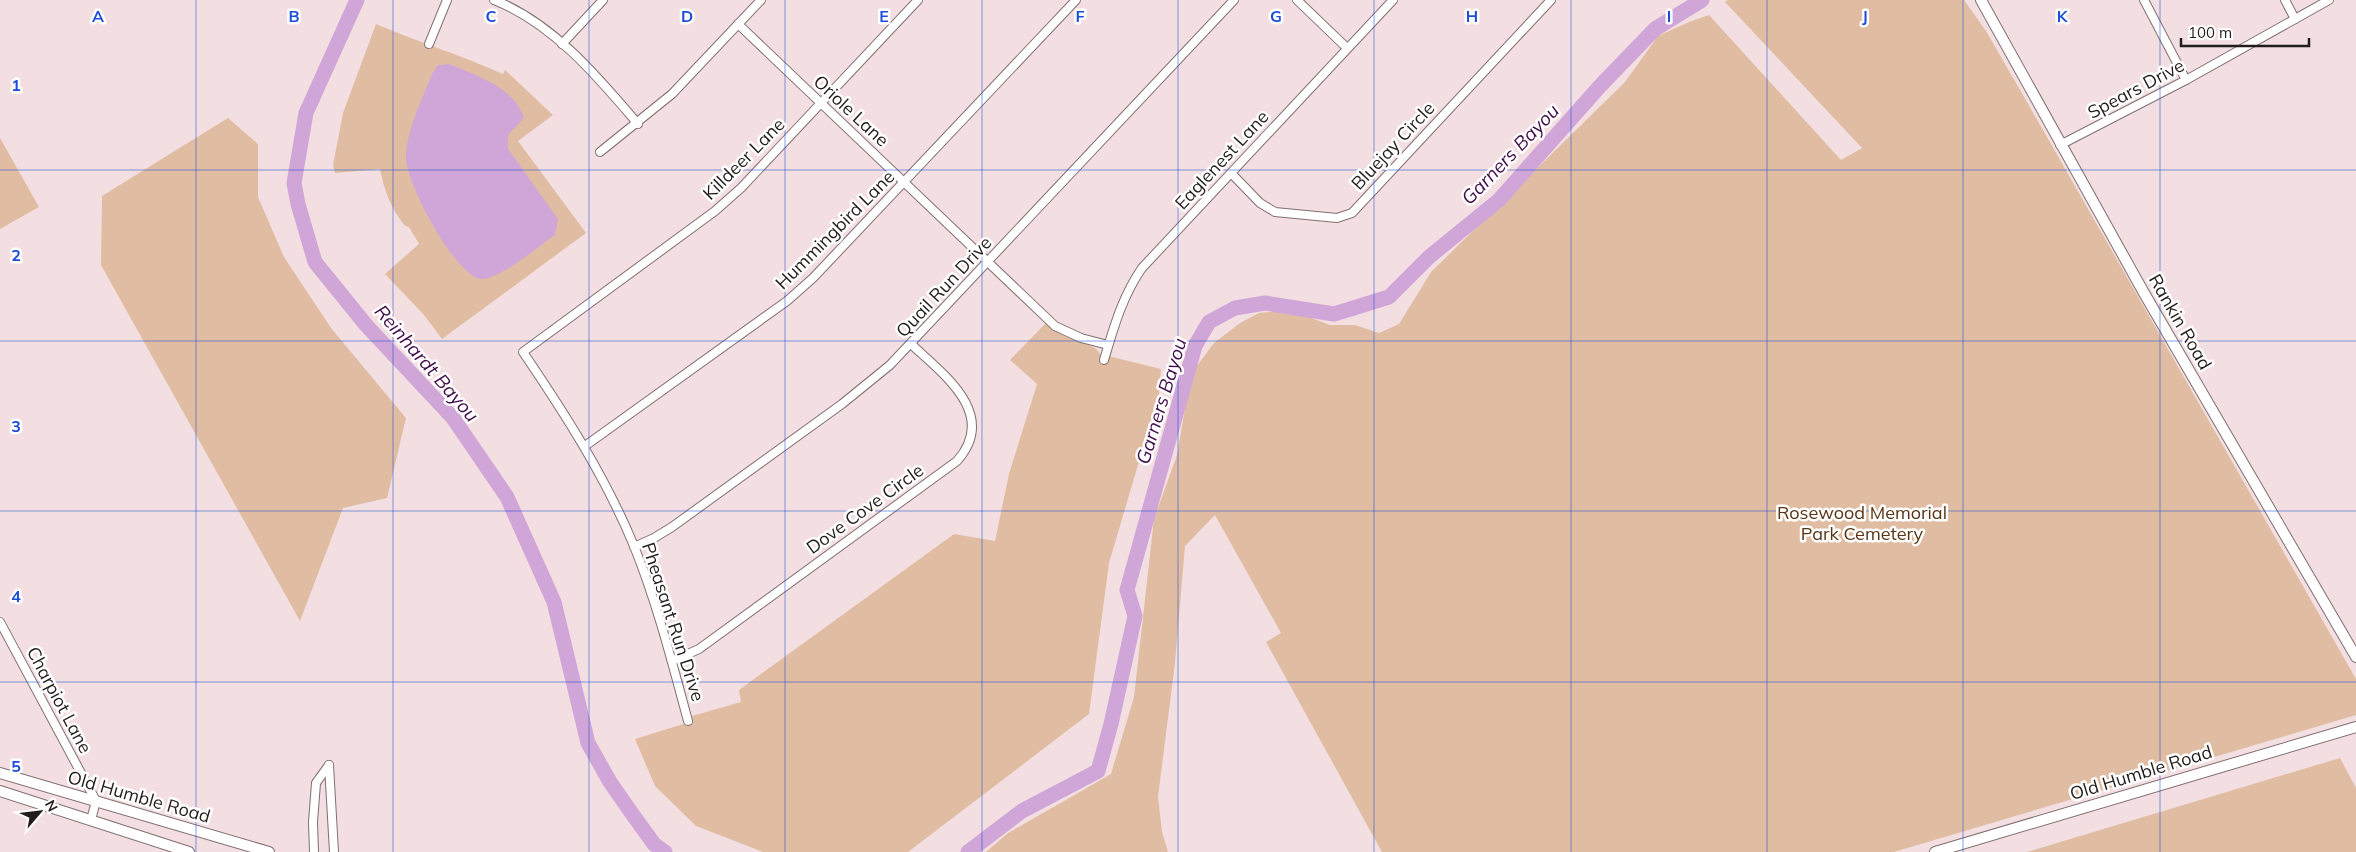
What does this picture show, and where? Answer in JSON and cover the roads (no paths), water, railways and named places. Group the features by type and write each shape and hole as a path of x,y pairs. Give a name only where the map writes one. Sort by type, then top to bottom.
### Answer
{"main road":[{"name":"Rankin Road","path":"1981,0 2060,146 2356,657"},
{"name":"Old Humble Road","path":"1935,852 2356,727"},
{"name":"Old Humble Road","path":"0,773 269,852"},
{"name":"Old Humble Road","path":"0,792 189,852"}],"street":[{"path":"429,44 447,0"},
{"path":"494,0 532,19 562,44 606,87 638,124"},
{"path":"562,44 603,0"},
{"path":"600,152 638,124 672,94 761,0"},
{"name":"Killdeer Lane","path":"523,352 715,211 741,188 918,0"},
{"name":"Hummingbird Lane","path":"585,446 787,301 813,278 1076,0"},
{"name":"Quail Run Drive","path":"634,546 654,538 672,527 834,410 890,365 1234,0"},
{"path":"1297,0 1348,48"},
{"name":"Eaglenest Lane","path":"1104,360 1121,305 1130,286 1142,268 1393,0"},
{"name":"Bluejay Circle","path":"1231,173 1260,203 1275,212 1337,218 1352,212 1551,0"},
{"path":"2144,0 2186,80"},
{"path":"2285,0 2295,19"},
{"name":"Spears Drive","path":"2060,146 2186,80 2329,0"},
{"name":"Oriole Lane","path":"738,24 820,104 989,261 1055,326 1081,338 1108,346"},
{"name":"Dove Cove Circle","path":"672,661 699,649 957,461 963,454 969,441 971,426 967,403 955,386 911,344"},
{"name":"Pheasant Run Drive","path":"523,352 585,446 634,546 659,617 688,721"},
{"name":"Charpiot Lane","path":"0,622 96,801"},
{"path":"314,852 313,822 316,783 329,765 334,852"},
{"path":"91,820 96,801"}],"waterway":[{"name":"Reinhardt Bayou","path":"357,0 306,113 294,183 298,204 315,262 366,325 453,418 507,497 554,602 588,743 610,782 633,815 654,844 665,852"},
{"name":"Garners Bayou","path":"968,852 1022,811 1098,771 1111,724 1135,616 1127,590 1195,346 1209,322 1235,308 1265,303 1334,314 1389,297 1429,257 1499,200 1600,86 1655,29 1702,0"}],"park label":[{"name":"Rosewood Memorial Park Cemetery","path":"1862,523"}]}
